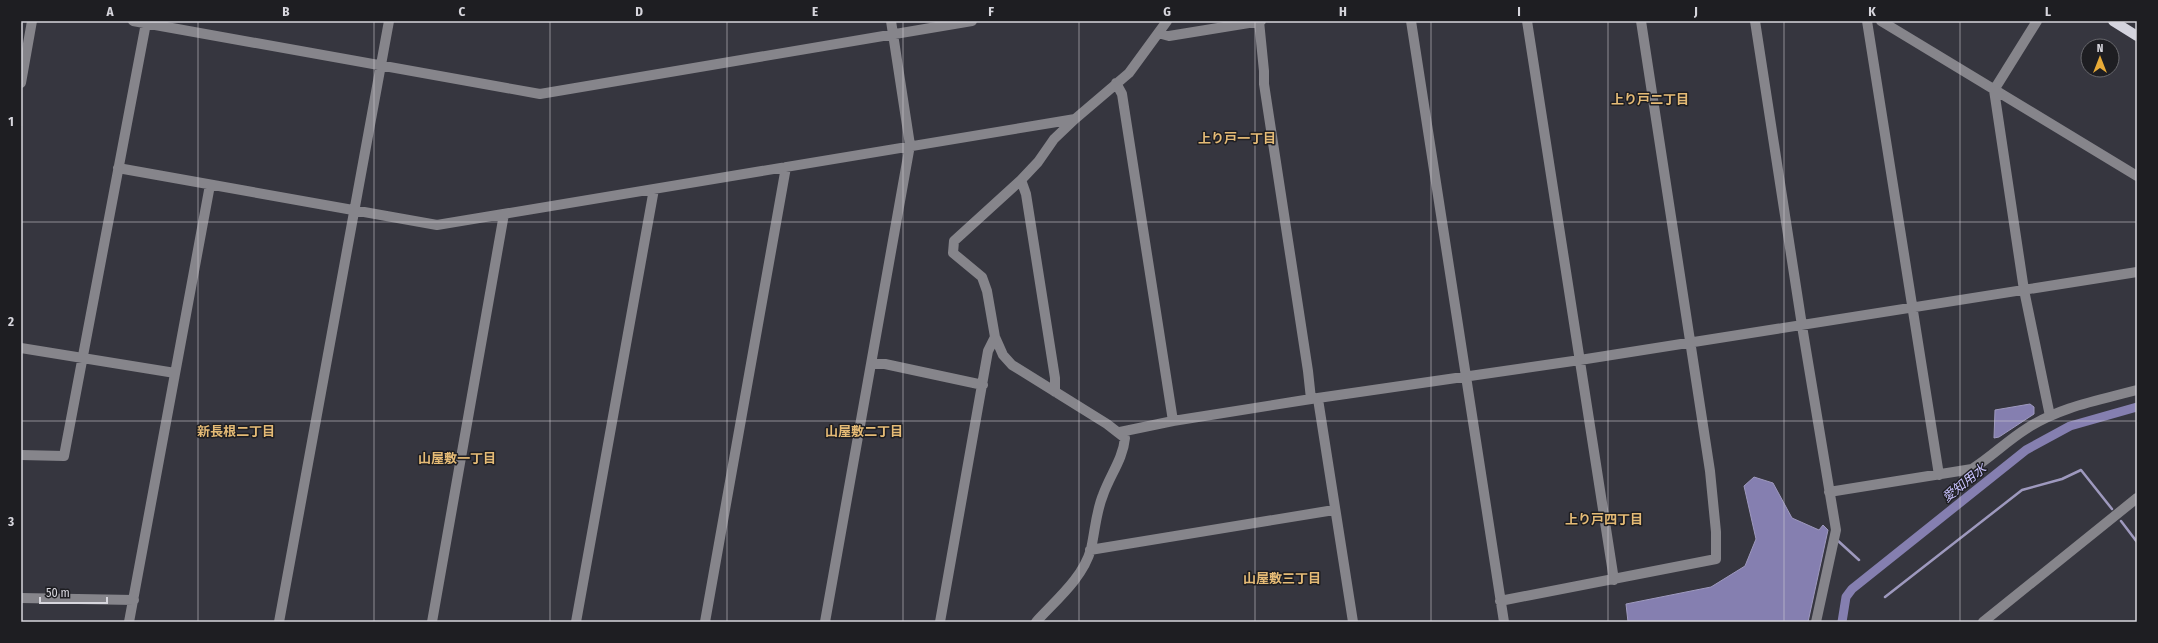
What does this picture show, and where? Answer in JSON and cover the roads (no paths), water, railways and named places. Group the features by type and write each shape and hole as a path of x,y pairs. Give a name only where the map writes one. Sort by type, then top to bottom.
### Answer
{"main road":[{"path":"2113,21 2137,36"}],"street":[{"path":"21,83 32,21"},
{"path":"133,21 380,67 540,94 972,21"},
{"path":"279,622 389,21"},
{"path":"825,622 910,145 891,21"},
{"path":"1036,622 1078,575 1090,550 1100,503 1124,450 1125,438 1120,432 1012,365 1003,355 995,337 987,291 982,277 972,267 953,253 954,241 1021,180 1038,162 1054,139 1075,118 1129,73 1167,21"},
{"path":"1158,33 1169,36 1260,21 1264,84 1306,355 1353,622 1350,622"},
{"path":"1411,21 1504,622"},
{"path":"1527,21 1614,580"},
{"path":"1500,601 1716,559 1716,532 1710,471 1641,21"},
{"path":"1755,21 1802,325 1836,530 1816,622"},
{"path":"1867,21 1939,475"},
{"path":"1881,21 2137,176"},
{"path":"2038,21 1994,90 2024,290 2050,416"},
{"path":"21,455 64,456 146,23"},
{"path":"1116,83 1122,94 1173,421"},
{"path":"118,168 437,225 1075,118"},
{"path":"705,622 786,167"},
{"path":"1021,180 1026,194 1055,378 1055,392"},
{"path":"129,622 210,185"},
{"path":"576,622 652,211 654,189"},
{"path":"432,622 504,214"},
{"path":"1120,432 1173,421 1691,343 2137,272"},
{"path":"940,622 988,351 995,337"},
{"path":"21,348 175,373"},
{"path":"872,364 885,364 983,385"},
{"path":"1829,492 1972,469 1988,459 2026,429 2050,416 2137,390"},
{"path":"1982,622 2137,498"},
{"path":"1090,550 1334,510"},
{"path":"21,598 134,600"}],"waterway":[{"name":"愛知用水","path":"1842,622 1846,597 1852,589 2026,450 2070,426 2137,407"},
{"path":"1885,597 2022,490 2062,479 2081,470 2112,509"},
{"path":"2121,521 2137,542"},
{"path":"1836,539 1859,560"}],"district":[{"name":"上り戸二丁目","path":"1650,99"},
{"name":"上り戸一丁目","path":"1237,138"},
{"name":"新長根二丁目","path":"236,431"},
{"name":"山屋敷二丁目","path":"864,431"},
{"name":"山屋敷一丁目","path":"457,458"},
{"name":"上り戸四丁目","path":"1604,519"},
{"name":"山屋敷三丁目","path":"1282,578"}]}
